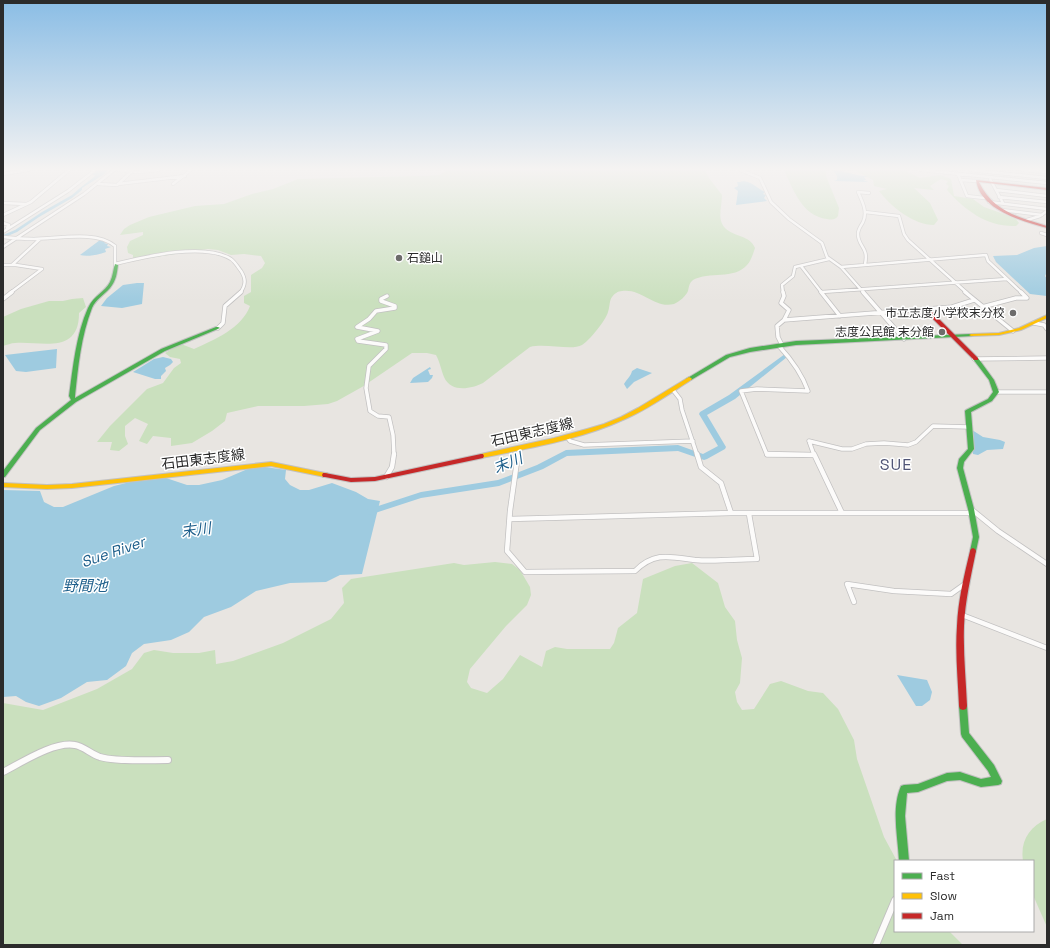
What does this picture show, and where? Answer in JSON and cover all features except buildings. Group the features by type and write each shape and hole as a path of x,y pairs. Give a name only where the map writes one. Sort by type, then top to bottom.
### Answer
{"street":[{"path":"4,231 32,214"},
{"path":"3,247 51,214"},
{"path":"784,214 822,243 825,254 829,259 841,268 904,339"},
{"path":"865,214 865,221 858,232 858,237 867,253 865,264"},
{"path":"884,214 899,216 904,227 904,236 922,255 931,260 982,307 1013,331"},
{"path":"1016,214 1047,227"},
{"path":"1027,220 1042,215"},
{"path":"3,223 9,225 4,231"},
{"path":"1041,233 1047,235"},
{"path":"3,237 40,240 85,237 110,241 115,246 116,277 114,282 93,302 90,307 78,352 72,396 74,401"},
{"path":"12,265 40,240"},
{"path":"3,475 38,429 74,401 163,350 218,328 223,323 224,306 244,289 246,284 242,272 236,263 224,255 203,252 146,256 115,264"},
{"path":"841,268 865,264 986,255 988,261 1027,298 1016,298 982,307"},
{"path":"814,454 768,454 741,391 757,389 808,391 805,383 781,345 778,337 777,326 784,320 789,310 781,304 784,296 782,285 794,276 795,267 829,259"},
{"path":"3,265 42,269 3,299"},
{"path":"801,266 840,316"},
{"path":"822,292 1006,279"},
{"path":"386,477 393,468 394,438 392,424 389,417 378,416 370,411 366,388 368,366 386,349 386,345 358,341 357,339 359,337 374,334 378,331 357,327 369,319 376,311 395,308 393,304 381,300 387,296"},
{"path":"784,320 955,307 960,303 974,300"},
{"path":"926,309 974,358 988,375 996,392"},
{"name":"石田東志度線","path":"3,485 72,486 271,464 289,466 340,478 359,480 386,477 520,448 594,429 622,418 673,390 728,356 750,350 781,345 986,336 1013,331 1047,316"},
{"path":"1034,323 1044,325 1047,329"},
{"path":"974,358 1047,358"},
{"path":"673,390 679,395 682,403 682,410 701,467 723,486 731,513"},
{"path":"996,392 1047,392"},
{"path":"904,860 900,799 904,789 918,788 947,776 960,776 981,783 998,781 991,768 965,734 960,648 964,592 976,537 960,468 961,461 971,449 968,411 990,400 996,392"},
{"path":"842,513 809,442 842,449 852,449 866,444 884,443 908,445 916,442 933,426 969,427"},
{"path":"567,437 570,441 584,445 693,441"},
{"path":"520,448 507,551 525,572 635,571 646,562 658,558 686,557 695,560 757,559 749,514"},
{"path":"510,519 731,513 971,511 1047,564"},
{"path":"854,602 848,584 894,591 951,594 967,583"},
{"path":"962,615 1047,648"},
{"path":"3,772 40,753 60,746 75,745 100,757 114,759 168,760"},
{"path":"876,945 894,902"}],"green space":[{"path":"161,214 720,214 721,221 728,230 748,240 755,248 750,262 742,270 728,274 699,277 693,280 686,295 674,304 660,304 636,292 618,292 611,299 607,316 601,325 582,345 578,347 530,347 483,383 473,387 456,388 451,386 444,377 436,355 427,353 412,353 362,387 337,401 328,404 304,406 258,406 227,413 225,421 192,443 171,446 171,438 153,436 147,444 139,441 148,424 135,418 125,426 125,436 128,444 119,451 110,450 112,442 97,442 110,426 147,389 163,383 174,368 181,363 180,359 170,357 165,353 181,344 194,349 210,342 241,321 250,306 244,303 244,296 251,292 251,275 262,268 265,263 261,256 244,254 231,255 218,250 208,249 149,258 133,258 133,255 128,253 127,247 130,241 143,235 143,232 120,235 124,229 130,225 149,217"},
{"path":"813,214 838,214 835,219 830,220"},
{"path":"904,214 935,214 938,220 934,225 919,222"},
{"path":"975,214 1004,214 1015,218 1019,223 1016,226 1005,226 986,221"},
{"path":"83,298 86,307 79,313 77,326 73,335 66,340 47,344 14,343 3,346 3,317 21,309 49,301 63,301"},
{"path":"495,562 512,564 520,570 530,587 531,595 527,605 506,626 470,669 467,682 471,688 487,693 503,679 520,655 542,667 546,651 555,647 567,649 610,649 614,643 618,628 637,613 643,579 675,566 692,563 718,583 725,607 735,621 737,640 742,658 740,683 735,692 737,702 742,710 754,709 770,684 781,681 808,691 823,693 838,709 854,740 857,759 884,837 896,860 894,860 894,932 950,932 963,945 3,945 3,703 43,710 97,689 132,669 144,653 154,650 173,653 199,653 215,650 216,664 233,661 283,643 331,619 344,603 342,588 351,579 454,563 464,565"},
{"path":"1047,819 1047,927 1034,897 1034,860 1023,860 1022,854 1027,836 1035,826"}],"water":[{"path":"39,214 44,214 17,232 3,238 3,235 15,230"},
{"path":"100,240 106,242 104,243 111,247 105,249 106,252 86,256 80,255"},
{"path":"1047,246 1047,272 1045,276 1047,279 1047,296 1030,294 996,262 993,256 1017,255 1034,248"},
{"path":"144,283 142,304 122,308 101,306 107,298 123,285"},
{"path":"57,349 56,368 26,372 16,371 5,355"},
{"path":"163,357 171,359 173,362 165,368 166,371 161,376 161,379 155,379 133,372 154,359"},
{"path":"430,367 431,369 428,370 430,375 433,375 428,382 410,383 413,378"},
{"path":"637,368 652,373 634,382 627,389 624,384 632,371"},
{"path":"969,428 983,437 1005,442 1003,449 987,450 978,455 973,454"},
{"name":"野間池","path":"265,467 286,470 285,479 290,485 300,490 309,490 332,483 356,492 368,499 380,501 362,574 340,575 326,582 290,583 256,591 231,607 204,617 189,632 171,640 144,644 132,653 126,666 107,680 87,682 61,698 39,706 26,702 16,696 3,697 3,490 40,491 44,502 54,507 63,507 114,486 130,482 166,478 187,485 199,485 222,480 250,468"},
{"path":"897,675 927,680 932,692 930,700 922,706 916,706"}],"waterway":[{"name":"末川","path":"369,512 421,495 499,483 540,467 566,453 678,448 704,457 722,447 703,414 732,397 785,356"}],"traffic: fast":[{"path":"74,401 72,396 86,319 93,302 113,282 116,265"},
{"path":"3,475 38,429 74,401 163,350 218,328"},
{"path":"689,379 728,356 750,350 796,343 971,335"},
{"path":"973,551 976,537 971,509 960,468 961,461 971,449 968,411 990,400 996,392 991,380 976,359"},
{"path":"904,860 901,807 904,789 918,788 947,777 960,776 981,783 998,781 991,768 965,734 963,706"}],"traffic: slow":[{"path":"971,335 999,334 1021,329 1047,316"},
{"path":"481,456 571,436 606,425 640,409 689,379"},
{"path":"3,485 47,487 72,486 271,464 325,475"}],"traffic: jam":[{"path":"1009,214 1047,227"},
{"path":"926,309 976,359"},
{"path":"325,475 351,480 375,479 481,456"},
{"path":"963,706 960,627 964,592 973,551"}],"place":[{"name":"石鎚山","path":"399,258"},
{"name":"市立志度小学校末分校","path":"1013,313"},
{"name":"志度公民館 末分館","path":"942,332"}],"district":[{"name":"SUE","path":"896,464"}],"water label":[{"name":"Sue River","path":"113,552"}]}
